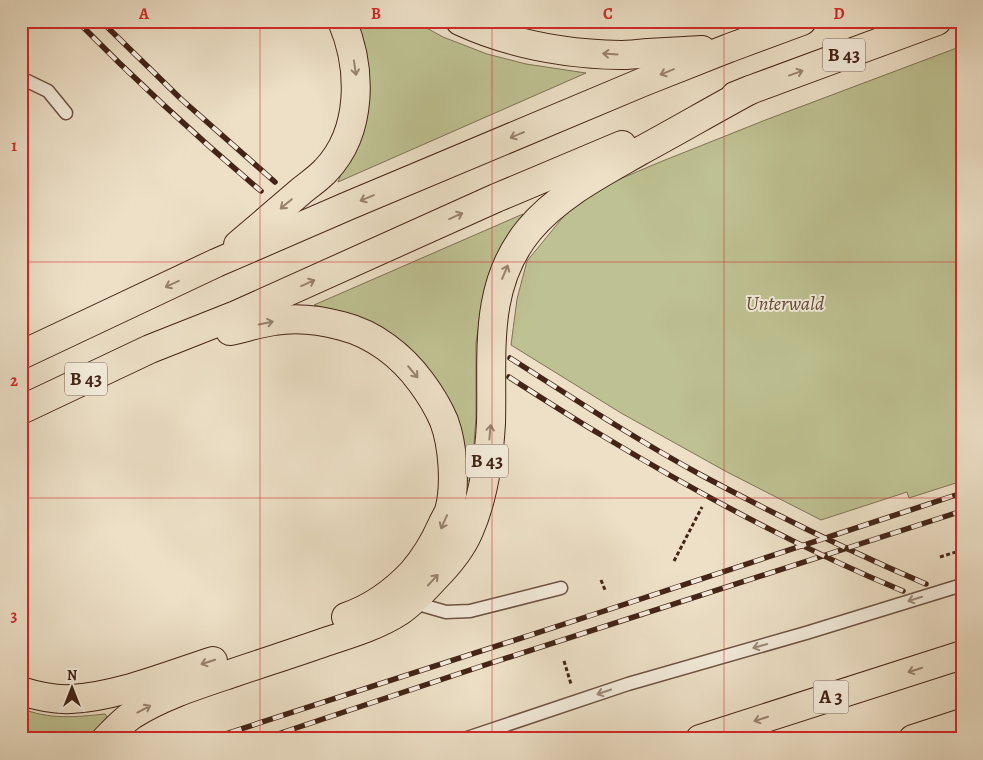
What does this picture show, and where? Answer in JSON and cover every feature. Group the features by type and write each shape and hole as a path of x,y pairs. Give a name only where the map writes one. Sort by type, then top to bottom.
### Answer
{"highway":[{"name":"B 43","path":"216,263 326,170 341,150 350,128 355,102 356,77 353,53 342,21"},
{"path":"460,21 474,28 508,39 582,52 622,55 729,48"},
{"name":"B 43","path":"21,355 216,263 350,205 551,120 729,48 802,21"},
{"name":"B 43","path":"21,410 150,349 236,315 496,198 750,90 937,21"},
{"name":"B 43","path":"106,739 131,716 161,700 196,686 350,634 385,619 400,611 434,580 468,534 478,508 491,425 492,333 496,303 503,276 529,230 550,208 577,189 750,90"},
{"name":"B 43","path":"21,691 40,696 70,699 100,696 137,686 353,615 378,602 401,584 421,562 434,542 449,511 454,477 444,422 433,400 413,370 392,350 369,336 344,326 296,319 274,321 150,349"},
{"name":"A 3","path":"700,739 962,655"},
{"path":"913,739 962,723"}],"lane":[{"path":"21,78 48,91 66,113"},
{"path":"464,739 628,684 806,633 962,585"},
{"path":"411,602 446,612 470,612 561,588"}],"path":[{"path":"674,561 702,507"},
{"path":"940,557 962,550"},
{"path":"601,580 605,590"},
{"path":"564,661 570,682"}],"green space":[{"path":"356,21 414,21 443,37 487,54 526,64 586,73 338,182 344,167"},
{"name":"Unterwald","path":"962,46 962,481 909,498 907,492 821,520 727,472 621,413 511,345 517,299 527,261 573,205 613,182 660,162"},
{"path":"523,214 507,238 484,292 476,343 476,417 472,471 469,481 464,480 450,404 438,382 417,356 395,337 350,315 314,305"},
{"path":"21,708 52,716 73,717 105,714 107,717 89,739 21,739"}],"railway":[{"path":"77,21 167,108 261,191"},
{"path":"101,21 181,99 275,182"},
{"path":"510,358 628,433 701,475 812,532 926,584"},
{"path":"509,377 639,458 713,499 826,557 903,591"},
{"path":"210,739 962,493"},
{"path":"263,739 488,664 962,511"}]}
